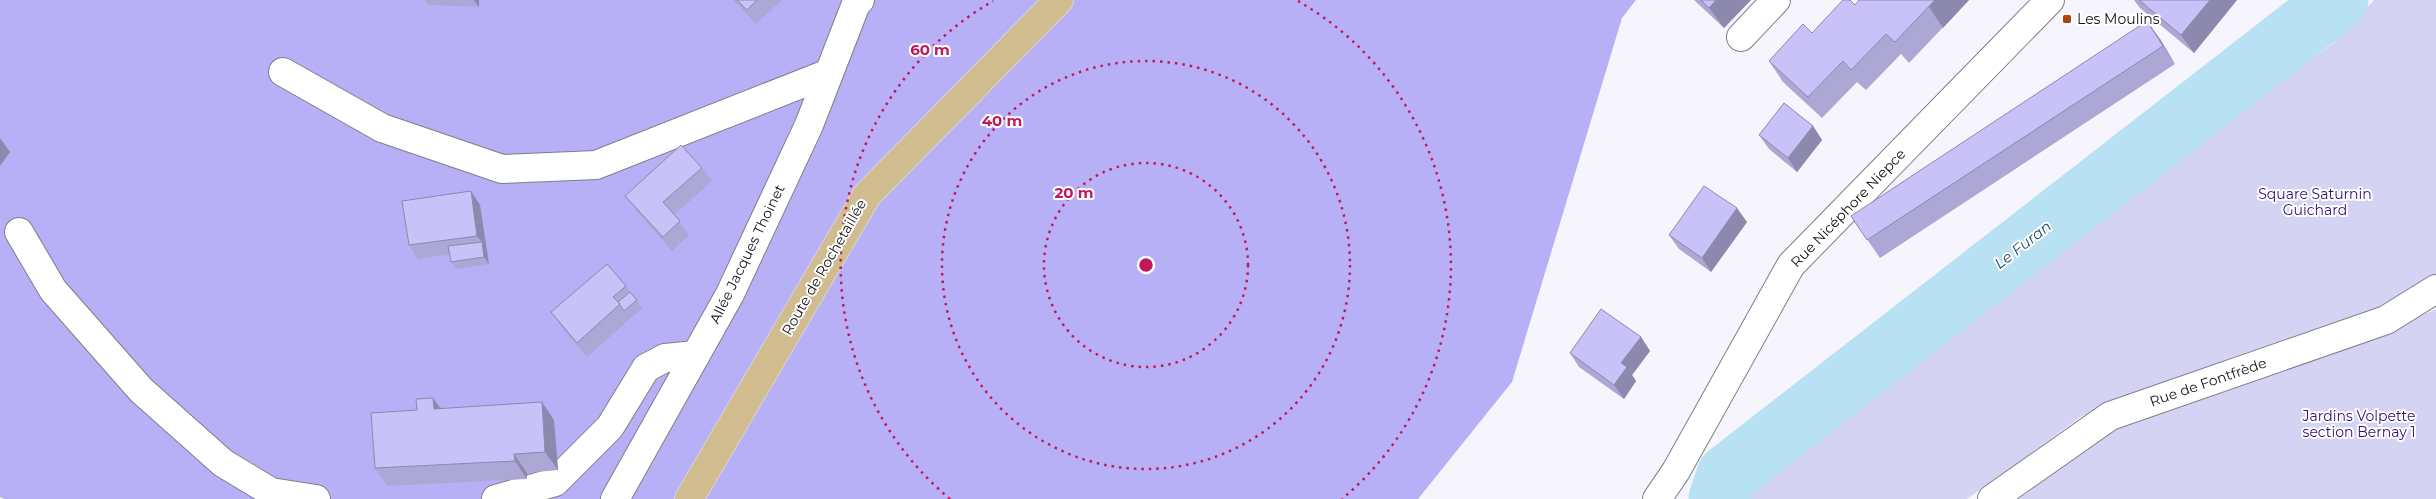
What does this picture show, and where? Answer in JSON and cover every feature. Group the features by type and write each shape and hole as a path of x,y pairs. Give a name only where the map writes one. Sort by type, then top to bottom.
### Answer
{"main road":[{"name":"Route de Rochetaillée","path":"689,499 866,195 1059,0"}],"street":[{"name":"Allée Jacques Thoinet","path":"615,499 730,294 809,125 856,4 860,0"},
{"path":"1741,36 1776,0"},
{"name":"Rue Nicéphore Niepce","path":"1657,499 1676,471 1791,266 2050,0"},
{"path":"283,72 382,128 502,169 596,165 829,73"},
{"path":"19,232 53,290 141,390 161,408 223,463 271,492 316,499"},
{"name":"Rue de Fontfrède","path":"1992,499 2110,416 2386,320 2436,289"},
{"path":"496,499 556,482 610,427 646,368 665,358 696,355"}],"green space":[{"name":"Square Saturnin Guichard","path":"2374,0 2436,0 2436,281 2411,297 2233,357 2082,416 1967,499 1739,499 1750,472 1866,389 2184,150 2332,44"},
{"name":"Jardins Volpette section Bernay 1","path":"2436,309 2436,499 2019,499 2124,423 2367,342"}],"shaded area":[{"path":"0,0 1636,0 1622,18 1512,382 1418,499 4,499 0,497"}],"building":[{"path":"737,0 757,0 747,10"},
{"path":"1701,0 1716,0 1709,8"},
{"path":"1843,0 1850,0 1855,5 1859,0 1935,0 1895,42 1886,34 1851,70 1843,61 1808,97 1769,61 1803,24 1812,33"},
{"path":"2139,0 2210,0 2181,35"},
{"path":"2147,21 2163,46 1867,240 1851,216"},
{"path":"1784,103 1813,126 1788,158 1759,135"},
{"path":"681,145 702,168 663,202 680,221 663,237 625,196"},
{"path":"1704,186 1737,208 1702,258 1669,235"},
{"path":"471,191 477,236 409,245 402,201"},
{"path":"482,242 484,257 451,262 448,246"},
{"path":"607,264 626,286 613,297 620,304 577,343 551,312"},
{"path":"630,292 637,300 624,311 618,302"},
{"path":"1601,309 1641,337 1621,363 1627,367 1614,385 1570,353"},
{"path":"433,398 434,409 542,402 545,452 514,454 515,461 375,468 371,413 417,410 416,399"}],"waterway":[{"name":"Le Furan","path":"1719,499 1727,475 2338,0"}],"place":[{"name":"Les Moulins","path":"2067,19"}]}
